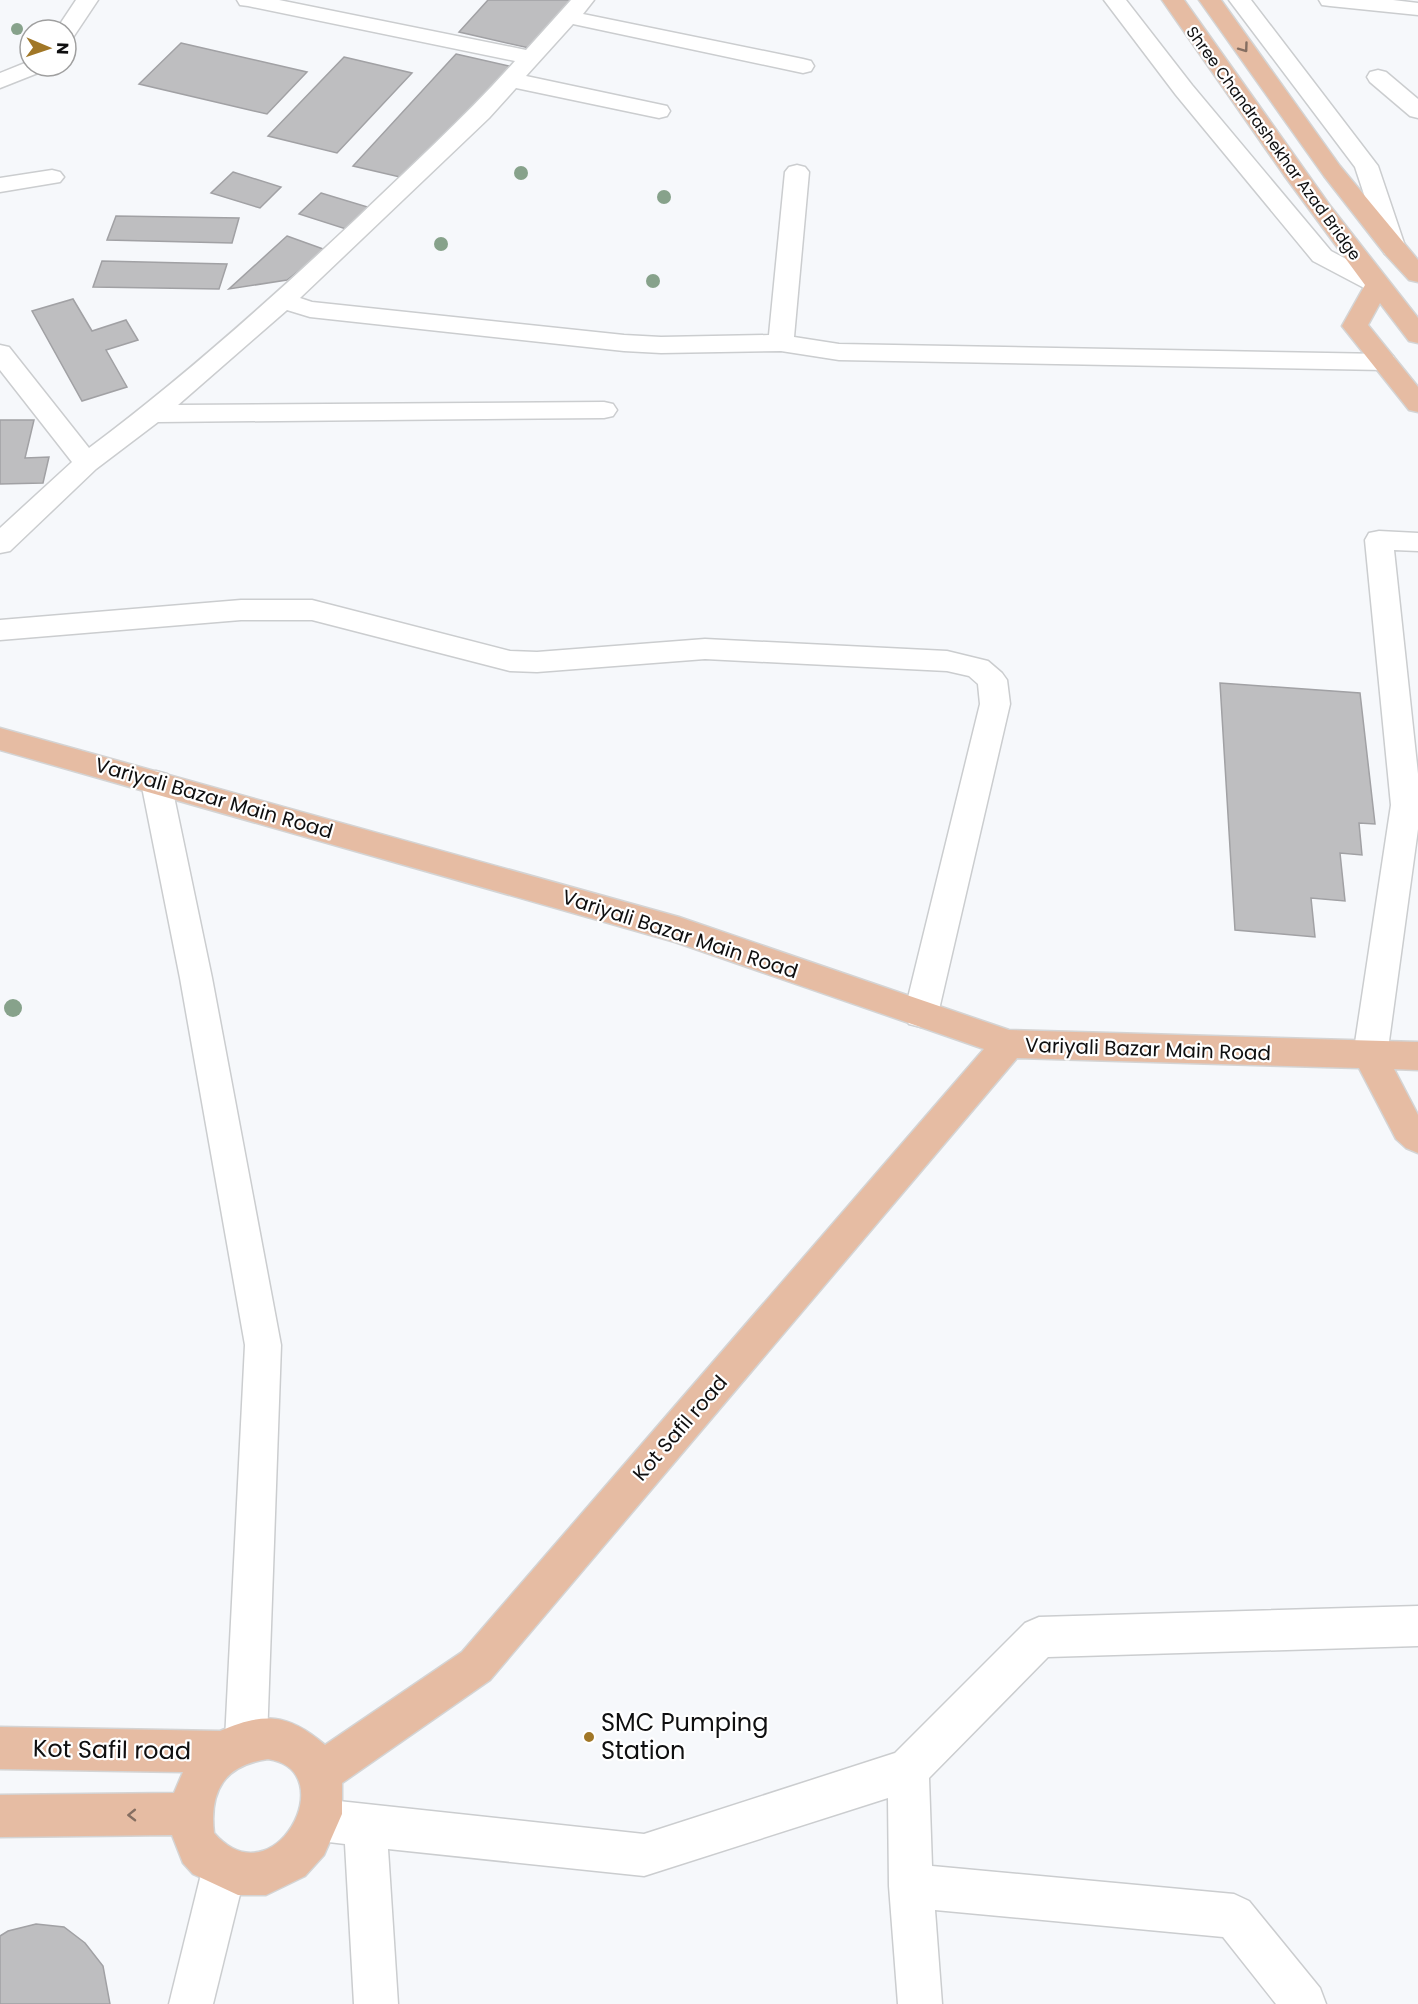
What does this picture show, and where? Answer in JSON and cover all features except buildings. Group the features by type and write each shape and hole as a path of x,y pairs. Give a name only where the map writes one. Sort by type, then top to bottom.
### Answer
{"main road":[{"name":"Shree Chandrashekhar Azad Bridge","path":"1173,0 1296,178 1414,330"},
{"name":"Shree Chandrashekhar Azad Bridge","path":"1210,0 1332,171 1417,275"},
{"path":"1377,285 1355,326 1418,404"},
{"name":"Variyali Bazar Main Road","path":"0,739 679,930 1009,1044 1418,1056"},
{"name":"Kot Safil road","path":"319,1774 476,1666 1009,1044"},
{"path":"1370,1056 1408,1129 1418,1138"},
{"path":"268,1738 290,1743 307,1755 319,1774 323,1797 320,1820 309,1843 291,1860 270,1872 246,1875 224,1870 206,1857 194,1838 190,1814 195,1790 207,1768 235,1746 268,1738"},
{"name":"Kot Safil road","path":"0,1748 235,1746"},
{"path":"0,1816 190,1814"}],"street":[{"path":"75,18 87,0"},
{"path":"248,0 531,58"},
{"path":"1115,0 1184,90 1322,256 1377,285"},
{"path":"1240,0 1366,166 1394,249"},
{"path":"1330,0 1418,9"},
{"path":"0,544 87,463 152,414 283,301 481,113 575,8 803,66"},
{"path":"0,81 18,73"},
{"path":"1378,77 1418,111"},
{"path":"511,80 659,111"},
{"path":"781,343 797,172"},
{"path":"0,185 52,177"},
{"path":"283,301 310,309 624,343 661,345 781,343 839,352 1384,362"},
{"path":"0,353 87,463"},
{"path":"152,414 604,410"},
{"path":"1370,1056 1406,805 1379,540 1418,542"},
{"path":"0,630 241,610 312,610 510,662 705,649 947,661 978,668 992,680 995,704 921,1014"},
{"path":"156,782 196,978 263,1345 235,1746"},
{"path":"320,1820 644,1855 908,1770 1039,1637 1418,1626"},
{"path":"908,1770 911,1886 920,2004"},
{"path":"365,1824 376,2004"},
{"path":"191,2004 224,1870"},
{"path":"911,1886 1234,1916 1304,2004"}],"place":[{"name":"SMC Pumping Station","path":"589,1737"}]}
